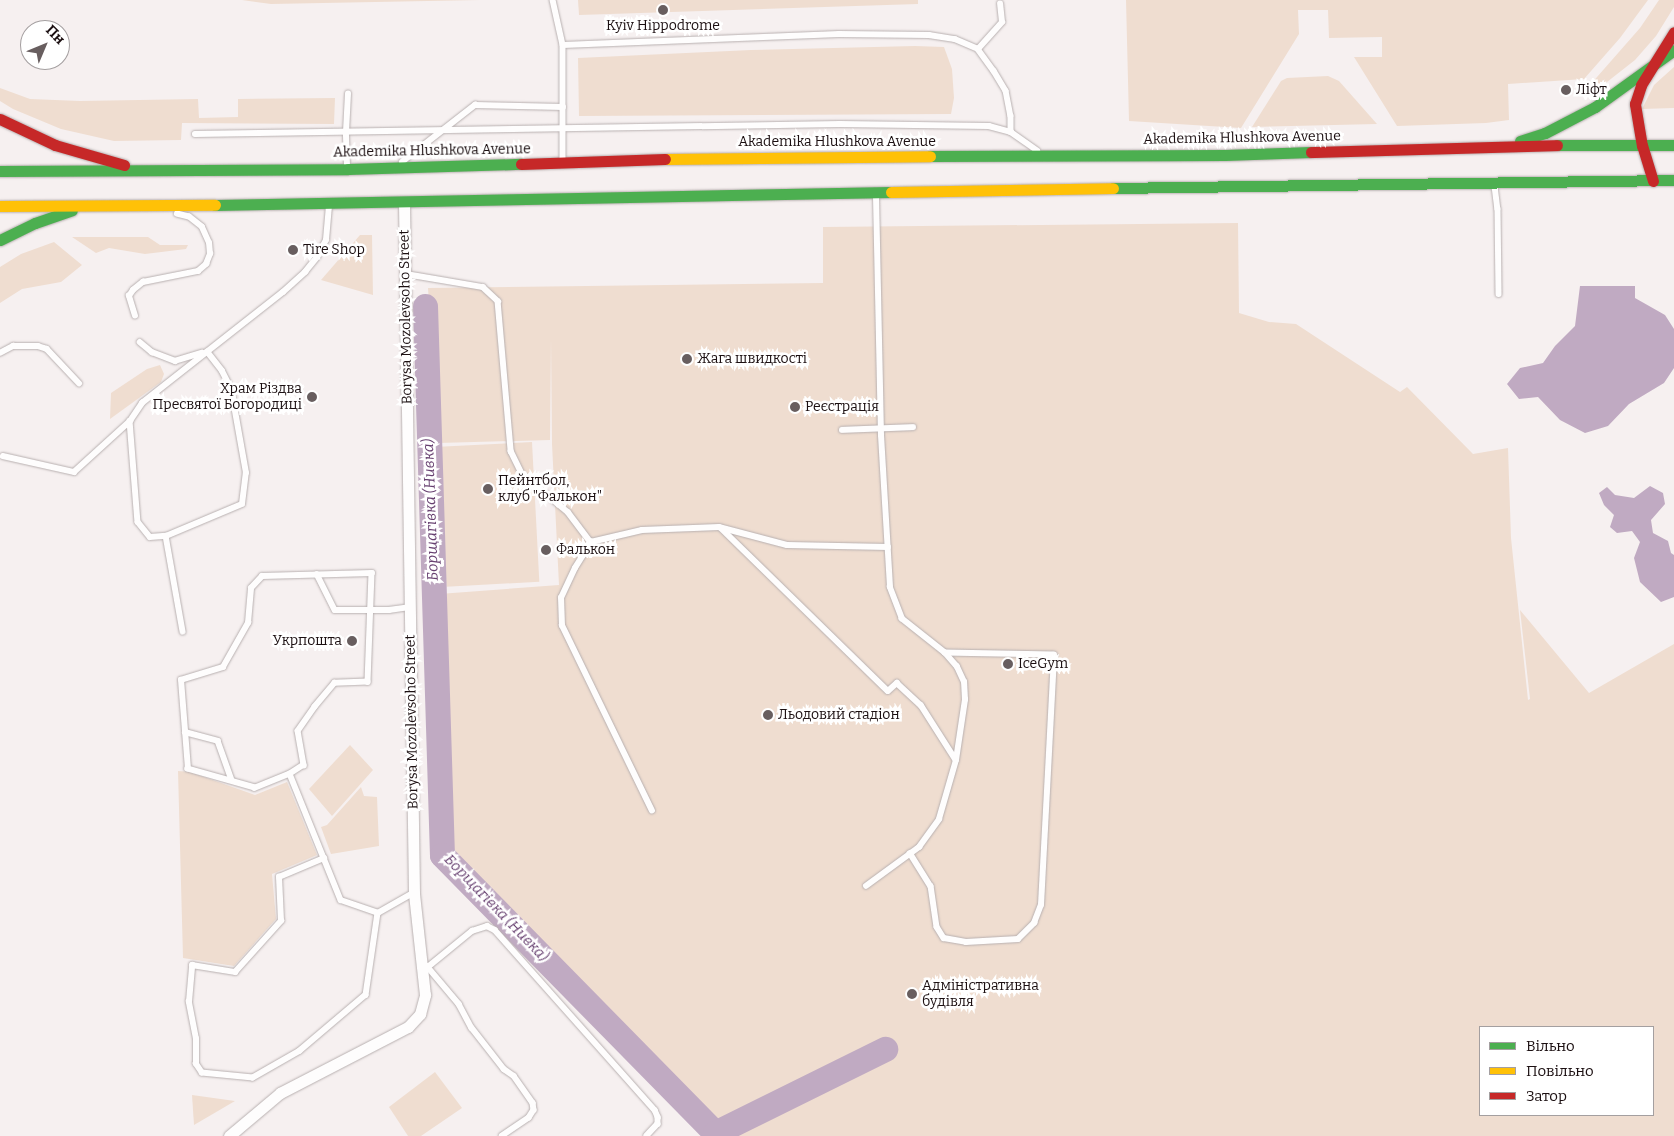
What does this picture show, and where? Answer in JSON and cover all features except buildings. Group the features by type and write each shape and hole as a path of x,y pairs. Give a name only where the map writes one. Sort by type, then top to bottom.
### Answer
{"main road":[{"path":"1653,181 1642,146 1635,114 1635,104 1641,85 1674,32"},
{"path":"1507,145 1545,133 1595,107 1674,50"},
{"path":"0,118 15,128 55,145 145,172"},
{"name":"Akademika Hlushkova Avenue","path":"0,171 145,172 348,169 884,156 1046,157 1244,154 1507,145 1674,145"},
{"path":"0,206 149,206 876,192 1674,180"},
{"path":"0,240 35,223 88,205"}],"street":[{"name":"Borysa Mozolevsoho Street","path":"229,1136 280,1093 408,1027 420,1014 425,995 419,955 414,893 404,202"}],"lane":[{"path":"553,0 563,45 563,163"},
{"path":"978,49 1002,22 1000,4"},
{"path":"563,45 839,34 929,35 955,39 978,49 1006,92 1011,116 1011,132"},
{"path":"348,94 346,132 348,169"},
{"path":"395,167 475,105 563,107"},
{"path":"195,134 439,132 850,124 989,126 1011,132 1046,157"},
{"path":"1495,182 1498,209 1499,294"},
{"path":"866,886 919,847 939,819 956,760 965,700 964,682 957,667 945,653 902,619 890,587 882,428 876,192"},
{"path":"3,456 74,472 130,421 142,403 305,272 317,257 326,240 330,202"},
{"path":"135,316 130,296 133,290 143,282 198,271 206,264 210,254 209,242 202,227 196,222 189,217 149,206"},
{"path":"406,274 483,287 498,301 511,451 522,474 568,512 591,542"},
{"path":"140,342 152,352 175,361 207,352"},
{"path":"0,353 13,346 38,346 47,349 79,383"},
{"path":"130,421 138,522 150,537 166,536 242,504 246,473 231,389 222,371 207,352"},
{"path":"842,430 913,427"},
{"path":"652,811 562,626 561,598 575,568 591,542 642,530 719,527 787,545 888,547"},
{"path":"719,527 888,691 897,683 921,705 956,760"},
{"path":"166,536 183,631"},
{"path":"372,573 371,610 368,682 335,683 315,707 298,731 304,765 290,774 255,788 188,769 182,680 223,667 248,623 251,588 262,576 372,573"},
{"path":"317,574 335,610 411,607"},
{"path":"910,853 932,886 937,927 944,938 966,942 1018,939 1034,923 1041,905 1054,655 945,653"},
{"path":"185,732 218,741 232,780"},
{"path":"290,774 341,900 378,913 414,893"},
{"path":"324,858 279,877 281,921 235,972 192,965 189,1002 196,1039 196,1064 202,1073 253,1078 300,1051 366,995 378,913"},
{"path":"428,967 472,931 486,926 495,930 655,1110 658,1124 647,1136"},
{"path":"419,955 458,1004 472,1028 504,1069 514,1076 532,1103 534,1110 528,1118 502,1136"},
{"path":"434,974 437,960"}],"shaded area":[{"path":"242,0 480,0 271,4"},
{"name":"Kyiv Hippodrome","path":"578,0 918,0 918,4 579,15"},
{"path":"1126,0 1648,0 1620,38 1584,79 1508,84 1509,120 1486,123 1397,126 1354,57 1382,57 1382,37 1329,38 1328,10 1298,10 1299,34 1241,128 1129,121"},
{"path":"1659,0 1674,0 1674,7 1656,36 1635,60 1593,93 1590,85 1640,28"},
{"path":"944,47 952,69 954,98 951,114 579,116 578,58 751,50"},
{"path":"1674,67 1674,108 1642,109 1654,85"},
{"path":"1328,76 1339,81 1377,124 1252,127 1281,81 1287,78"},
{"path":"0,88 30,99 80,101 198,99 199,118 238,117 238,99 335,98 334,124 182,123 181,140 114,141 61,129 13,109 0,101"},
{"path":"1238,223 1239,313 1269,322 1296,324 1400,392 1407,387 1473,454 1508,448 1511,538 1528,700 1530,699 1520,610 1589,693 1674,644 1674,1136 728,1136 446,853 439,594 559,585 552,444 551,339 550,440 438,443 428,288 823,283 823,227"},
{"path":"360,235 372,235 373,295 321,280"},
{"path":"72,237 148,237 160,245 188,245 186,249 145,254 109,248 96,253"},
{"path":"54,242 82,265 61,282 22,289 0,303 0,267 21,254"},
{"path":"1580,286 1635,286 1635,298 1665,315 1674,329 1674,368 1664,383 1629,404 1608,426 1585,433 1560,420 1538,397 1519,399 1507,384 1520,368 1543,363 1555,346 1575,326"},
{"path":"160,365 164,374 161,382 110,419 111,393 147,369"},
{"name":"Пейнтбол, клуб \"Фалькон\"","path":"532,442 539,582 446,587 439,447"},
{"path":"1650,486 1663,493 1665,504 1651,520 1653,533 1668,541 1671,553 1674,555 1674,597 1661,602 1640,582 1634,558 1640,542 1632,531 1617,533 1610,527 1614,515 1604,505 1599,493 1607,487 1615,495 1634,498"},
{"path":"350,745 373,770 332,816 309,789"},
{"path":"178,771 190,772 255,795 287,782 317,855 272,874 276,919 234,966 183,958"},
{"path":"361,787 364,796 377,797 379,846 331,854 321,827 327,825"},
{"path":"435,1072 462,1108 421,1136 408,1136 389,1107"},
{"path":"192,1095 235,1101 194,1125"}],"waterway":[{"name":"Борщагівка (Нивка)","path":"425,306 442,855 715,1133 885,1049"}],"traffic: fast":[{"path":"1520,141 1545,133 1595,107 1674,50"},
{"path":"1557,145 1674,145"},
{"path":"930,156 1225,155 1311,152"},
{"path":"0,171 348,169 521,164"},
{"path":"1113,188 1674,180"},
{"path":"215,205 891,192"},
{"path":"0,240 35,223 72,210"}],"traffic: slow":[{"path":"665,159 930,156"},
{"path":"891,192 1113,188"},
{"path":"0,206 215,205"}],"traffic: jam":[{"path":"1653,181 1642,146 1635,104 1641,85 1674,32"},
{"path":"0,119 55,145 124,165"},
{"path":"1311,152 1557,145"},
{"path":"521,164 665,159"}],"place":[{"name":"Kyiv Hippodrome","path":"663,10"},
{"name":"Ліфт","path":"1566,90"},
{"name":"Tire Shop","path":"293,250"},
{"name":"Жага швидкості","path":"687,359"},
{"name":"Храм Різдва Пресвятої Богородиці","path":"312,397"},
{"name":"Реєстрація","path":"795,407"},
{"name":"Пейнтбол, клуб \"Фалькон\"","path":"488,489"},
{"name":"Фалькон","path":"546,550"},
{"name":"Укрпошта","path":"352,641"},
{"name":"IceGym","path":"1008,664"},
{"name":"Льодовий стадіон","path":"768,715"},
{"name":"Адміністративна будівля","path":"912,994"}]}
